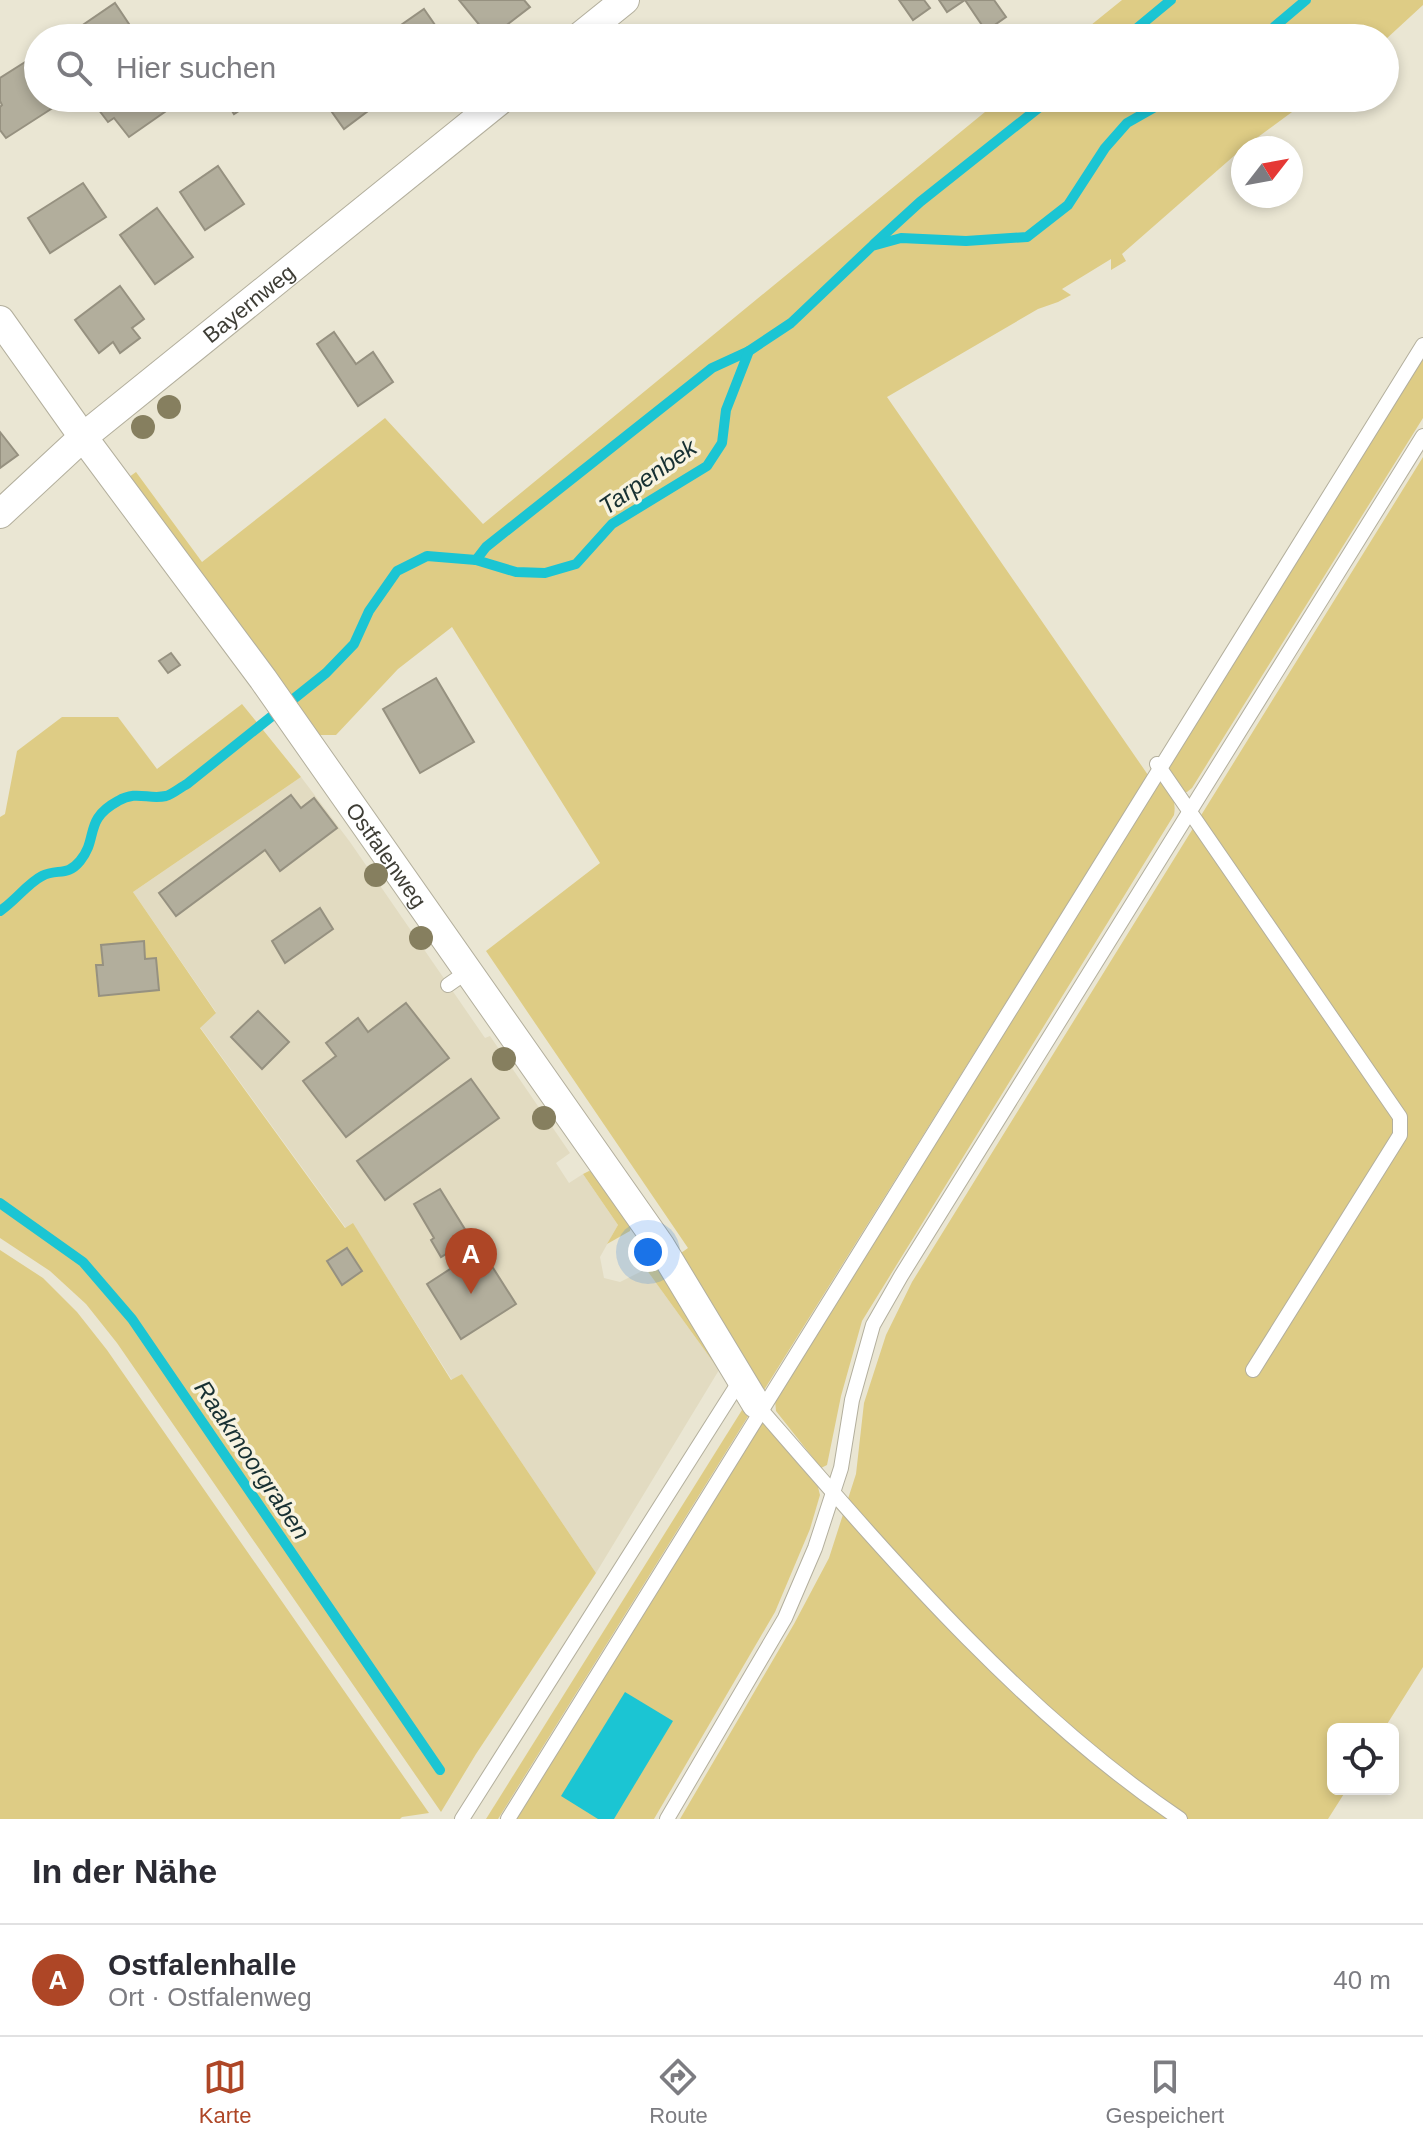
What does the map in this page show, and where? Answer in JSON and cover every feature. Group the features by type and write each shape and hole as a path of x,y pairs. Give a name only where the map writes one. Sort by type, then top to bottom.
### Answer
{"street":[{"path":"595,24 625,0"},
{"name":"Bayernweg","path":"0,514 83,437 486,112"},
{"name":"Ostfalenweg","path":"0,320 296,725 458,978 660,1245 758,1407"}],"lane":[{"path":"508,1819 758,1407 1423,345"},
{"path":"667,1819 785,1618 815,1548 841,1468 852,1400 873,1325 1423,436"},
{"path":"1158,765 1400,1117 1400,1135 1253,1370"},
{"path":"462,1819 741,1379"},
{"path":"758,1407 869,1536 964,1635 1089,1751 1180,1819"}],"shaded area":[{"path":"1122,0 1423,0 1423,5 1399,27 1399,24 1092,24"},
{"path":"985,112 1292,112 1259,136 1231,136 1231,159 1122,254 1126,261 1111,270 1111,259 1062,289 1071,295 1038,309 887,397 1148,775 759,1398 681,1253 688,1248 486,951 600,863 452,627 398,669 336,735 315,735 125,480 136,472 202,562 385,418 483,524"},
{"path":"1423,355 1423,418 1192,788 1182,792 1169,773 1170,765"},
{"path":"1423,457 1423,1667 1388,1723 1327,1723 1327,1795 1343,1795 1328,1819 680,1819 829,1558 856,1474 864,1403 886,1335 912,1282"},
{"path":"242,704 301,777 133,892 216,1013 200,1028 345,1228 353,1223 451,1380 462,1374 596,1573 441,1812 117,1343 86,1304 50,1271 0,1238 0,817 5,814 17,751 62,717 118,717 157,769"},
{"path":"1161,776 1173,799 1174,815 862,1321 841,1396 827,1465 821,1468 776,1411 775,1400"},
{"path":"301,777 350,842 485,1038 490,1036 570,1153 556,1163 569,1183 583,1174 618,1225 600,1257 604,1278 620,1282 646,1269 719,1370 596,1573 462,1374 452,1380 353,1224 346,1228 200,1027 216,1012 133,892"},
{"path":"589,1171 598,1173 632,1224 630,1231 607,1244 618,1225 583,1174"},
{"path":"0,1250 43,1278 77,1312 107,1350 429,1813 400,1819 0,1819"},
{"path":"654,1262 719,1370 646,1269"},
{"path":"747,1402 752,1410 498,1819 486,1819"},
{"path":"758,1423 764,1424 818,1487 820,1495 810,1529 775,1612 654,1819 513,1819"}],"water":[{"path":"625,1692 673,1721 614,1819 598,1819 561,1796"}],"building":[{"path":"459,0 524,0 530,7 508,24 479,24"},
{"path":"899,0 924,0 930,8 913,20"},
{"path":"939,0 965,0 947,12"},
{"path":"965,0 994,0 1006,17 996,24 981,24"},
{"path":"115,3 129,24 84,24"},
{"path":"424,9 434,24 402,24"},
{"path":"24,63 24,112 46,112 6,138 0,130 0,78"},
{"path":"100,112 165,112 129,137 114,118 108,122"},
{"path":"332,112 367,112 344,129"},
{"path":"218,166 244,204 205,230 180,192"},
{"path":"83,183 106,217 50,253 28,218"},
{"path":"157,208 193,257 155,284 120,235"},
{"path":"120,286 144,319 132,328 140,338 120,353 113,342 99,353 75,320"},
{"path":"334,332 356,364 373,352 393,382 358,406 317,344"},
{"path":"0,432 18,455 0,468"},
{"path":"171,653 180,665 168,673 159,661"},
{"path":"436,678 474,742 420,773 383,709"},
{"path":"291,795 301,808 314,798 337,828 280,871 265,850 176,916 159,893"},
{"path":"320,908 333,929 285,963 272,941"},
{"path":"144,941 145,959 156,958 159,990 99,996 96,965 103,965 101,945"},
{"path":"406,1003 449,1058 346,1137 303,1081 336,1056 326,1043 358,1018 368,1032"},
{"path":"258,1011 289,1042 262,1069 231,1037"},
{"path":"471,1079 499,1118 385,1200 357,1161"},
{"path":"440,1189 471,1239 441,1257 414,1204"},
{"path":"347,1248 362,1271 342,1285 327,1261"},
{"path":"481,1249 516,1304 461,1339 427,1284"}],"waterway":[{"path":"1142,24 1171,0"},
{"name":"Tarpenbek","path":"1278,24 1306,0"},
{"path":"874,244 920,202 1033,112"},
{"name":"Tarpenbek","path":"0,911 37,879 75,866 86,853 96,822 107,808 131,796 166,796 187,784 326,673 354,644 369,611 397,571 427,556 476,560 516,572 545,573 576,564 612,524 707,466 722,443 726,410 749,351 791,323 872,246 901,238 966,241 1027,237 1068,205 1105,148 1127,123 1146,112"},
{"path":"476,560 486,547 712,368 749,351"},
{"name":"Raakmoorgraben","path":"0,1203 83,1262 132,1319 440,1770"}],"place":[{"name":"Ostfalenhalle","path":"471,1294"}]}
